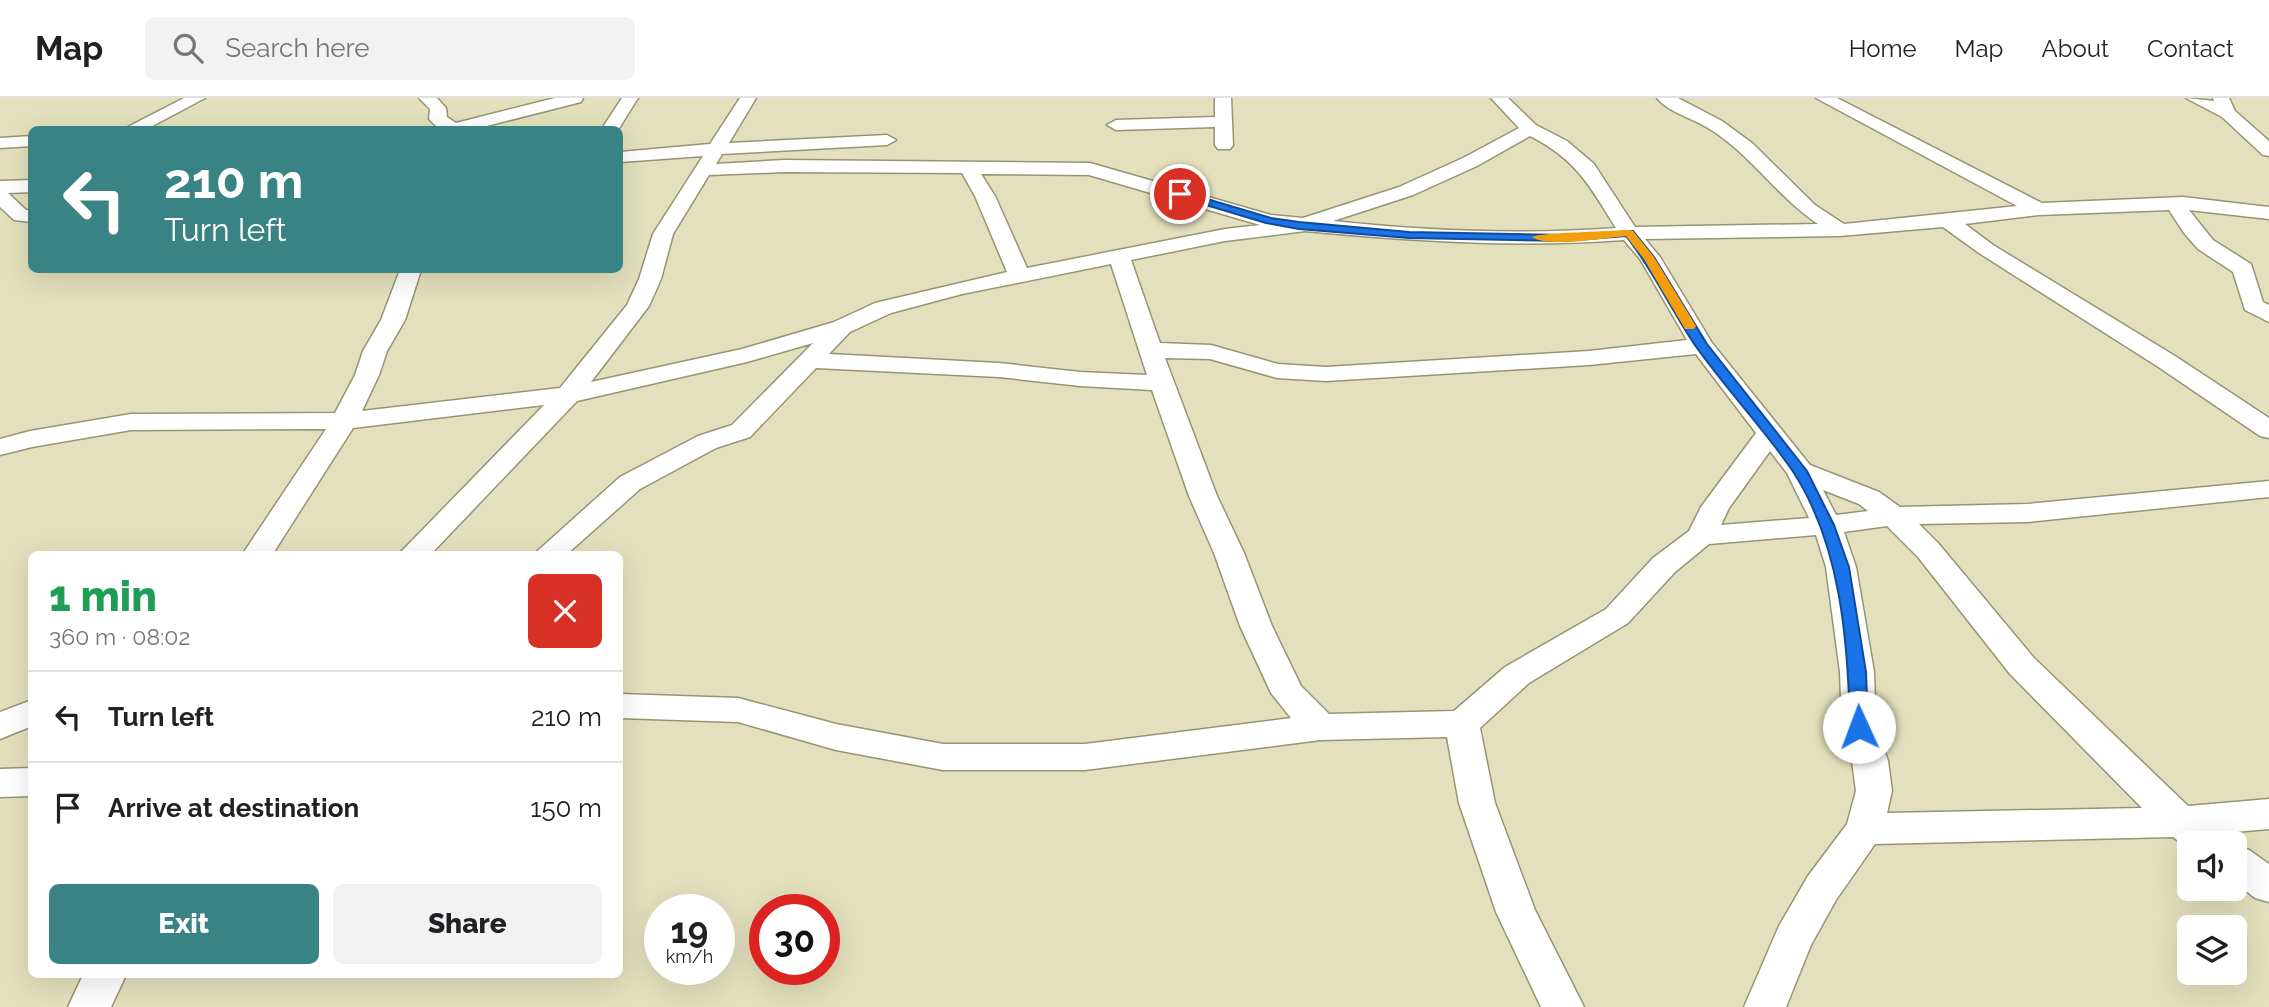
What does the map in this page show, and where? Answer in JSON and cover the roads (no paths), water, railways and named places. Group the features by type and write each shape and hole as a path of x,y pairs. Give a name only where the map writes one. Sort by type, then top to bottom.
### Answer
{"street":[{"path":"138,126 197,98"},
{"path":"427,98 438,108 438,119 447,126"},
{"path":"459,126 575,98"},
{"path":"612,126 630,98"},
{"path":"415,551 568,395 638,306 650,279 663,234 748,98"},
{"path":"1223,98 1224,145"},
{"path":"1665,98 1716,125 1746,146 1808,209 1840,230"},
{"path":"1824,98 2039,209"},
{"path":"2194,98 2224,105 2269,151"},
{"path":"1504,103 1527,102"},
{"path":"1504,103 1530,129 1561,145 1587,168 1629,233 1649,257 1702,346 1800,471 1827,525 1841,567 1857,672 1859,727 1870,761 1874,791 1865,828 1816,898 1793,939 1765,1007"},
{"path":"1116,125 1223,122"},
{"path":"0,447 30,439 131,422 344,421 568,395 747,355 842,327 883,308 1019,276 1225,235 1299,226 1406,191 1470,162 1530,129"},
{"path":"623,158 716,149 887,140"},
{"path":"0,143 28,141"},
{"path":"703,170 784,166 1090,169 1270,221 1409,235 1565,238 1629,233 1840,230 2039,209 2183,203 2269,213"},
{"path":"968,167 985,196 1019,276"},
{"path":"0,187 28,186"},
{"path":"0,196 21,216 28,216"},
{"path":"2183,203 2178,209 2190,230 2212,251 2243,269 2253,305 2269,315"},
{"path":"1948,220 1986,249 2166,361 2269,430"},
{"path":"1119,256 1203,496 1229,553 1256,626 1288,692 1321,727"},
{"path":"260,551 344,421 367,375 375,351 393,320 409,273"},
{"path":"553,551 630,483 708,442 741,431 842,327"},
{"path":"1153,350 1211,352 1277,372 1326,374 1589,358 1702,346"},
{"path":"809,360 986,369 1080,379 1162,383"},
{"path":"623,706 738,710 836,737 943,757 1085,757 1321,727 1461,723 1517,675 1617,616 1664,565 1701,536 1715,507 1769,434"},
{"path":"1800,471 1869,498 1894,516 1928,550 2022,666 2192,831"},
{"path":"1701,536 1894,516 2028,513 2269,489"},
{"path":"0,726 28,714"},
{"path":"1461,723 1477,803 1516,912 1563,1007"},
{"path":"0,783 28,782"},
{"path":"1865,828 2180,822 2269,814"},
{"path":"2247,870 2269,886"},
{"path":"89,1007 104,978"}]}
